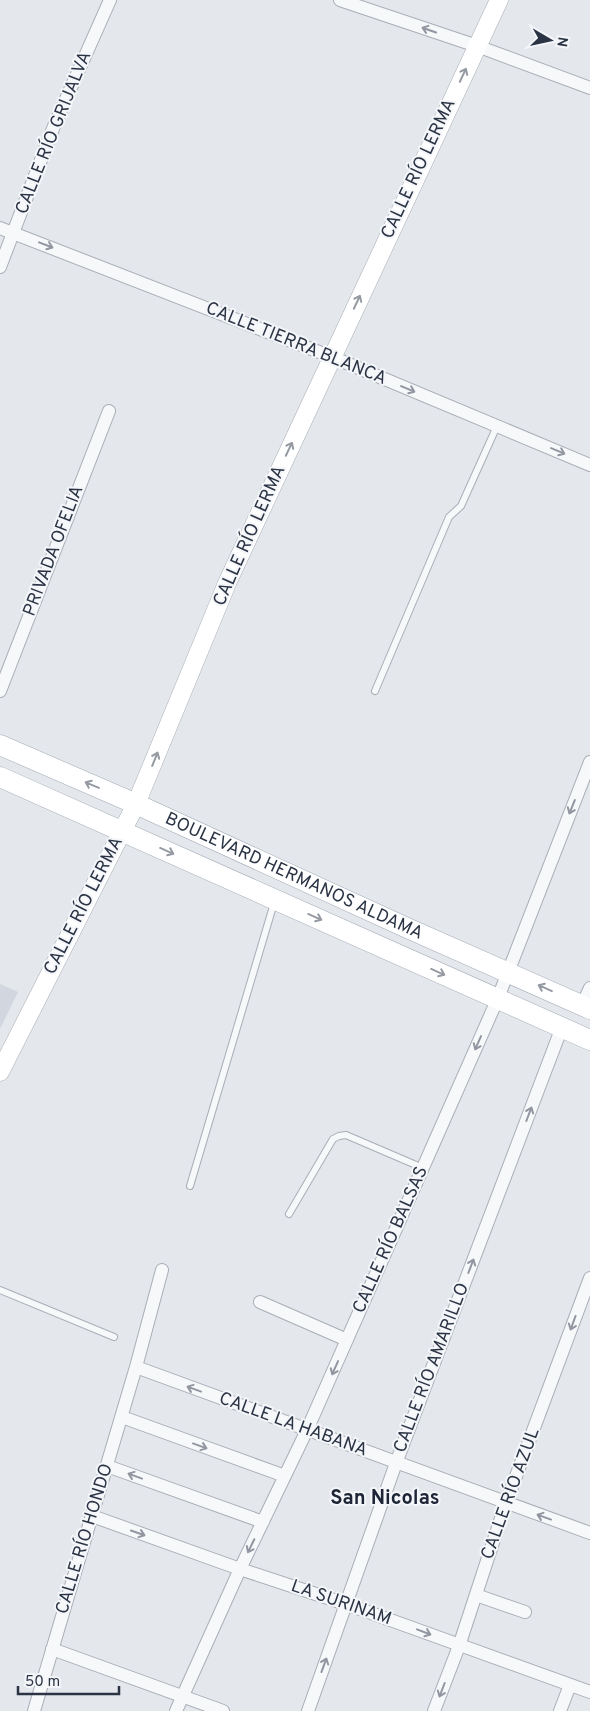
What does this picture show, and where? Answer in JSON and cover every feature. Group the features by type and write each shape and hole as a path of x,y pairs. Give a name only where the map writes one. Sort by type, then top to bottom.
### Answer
{"main road":[{"name":"BOULEVARD HERMANOS ALDAMA","path":"0,745 136,804 507,972 587,1001"},
{"name":"BOULEVARD HERMANOS ALDAMA","path":"0,777 590,1040"}],"street":[{"name":"CALLE RÍO GRIJALVA","path":"0,267 54,126 110,0"},
{"path":"340,0 477,46 590,88"},
{"name":"CALLE RÍO LERMA","path":"0,1072 136,804 228,581 499,0"},
{"name":"CALLE TIERRA BLANCA","path":"0,228 332,357 590,465"},
{"name":"PRIVADA OFELIA","path":"0,691 109,411"},
{"name":"CALLE RÍO BALSAS","path":"176,1711 240,1569 348,1340 498,998 587,778 590,762"},
{"name":"CALLE RÍO AMARILLO","path":"308,1711 396,1463 562,1027"},
{"name":"CALLE RÍO HONDO","path":"34,1711 122,1417 162,1270"},
{"name":"CALLE RÍO AZUL","path":"434,1711 459,1646 506,1503 590,1278"},
{"path":"260,1302 348,1340"},
{"name":"CALLE LA HABANA","path":"136,1367 590,1533"},
{"path":"122,1417 285,1476"},
{"path":"107,1466 263,1522"},
{"name":"LA SURINAM","path":"92,1516 240,1569 346,1604 590,1692"},
{"path":"476,1595 525,1612"},
{"path":"52,1649 223,1711"},
{"path":"560,1711 570,1685"}],"lane":[{"path":"375,691 450,517 461,506 497,426"},
{"path":"190,1186 276,899"},
{"path":"289,1214 332,1139 339,1136 346,1135 423,1168"},
{"path":"0,1290 114,1337"}],"shaded area":[{"path":"0,984 18,992 0,1029"}],"district":[{"name":"San Nicolas","path":"385,1499"}]}
